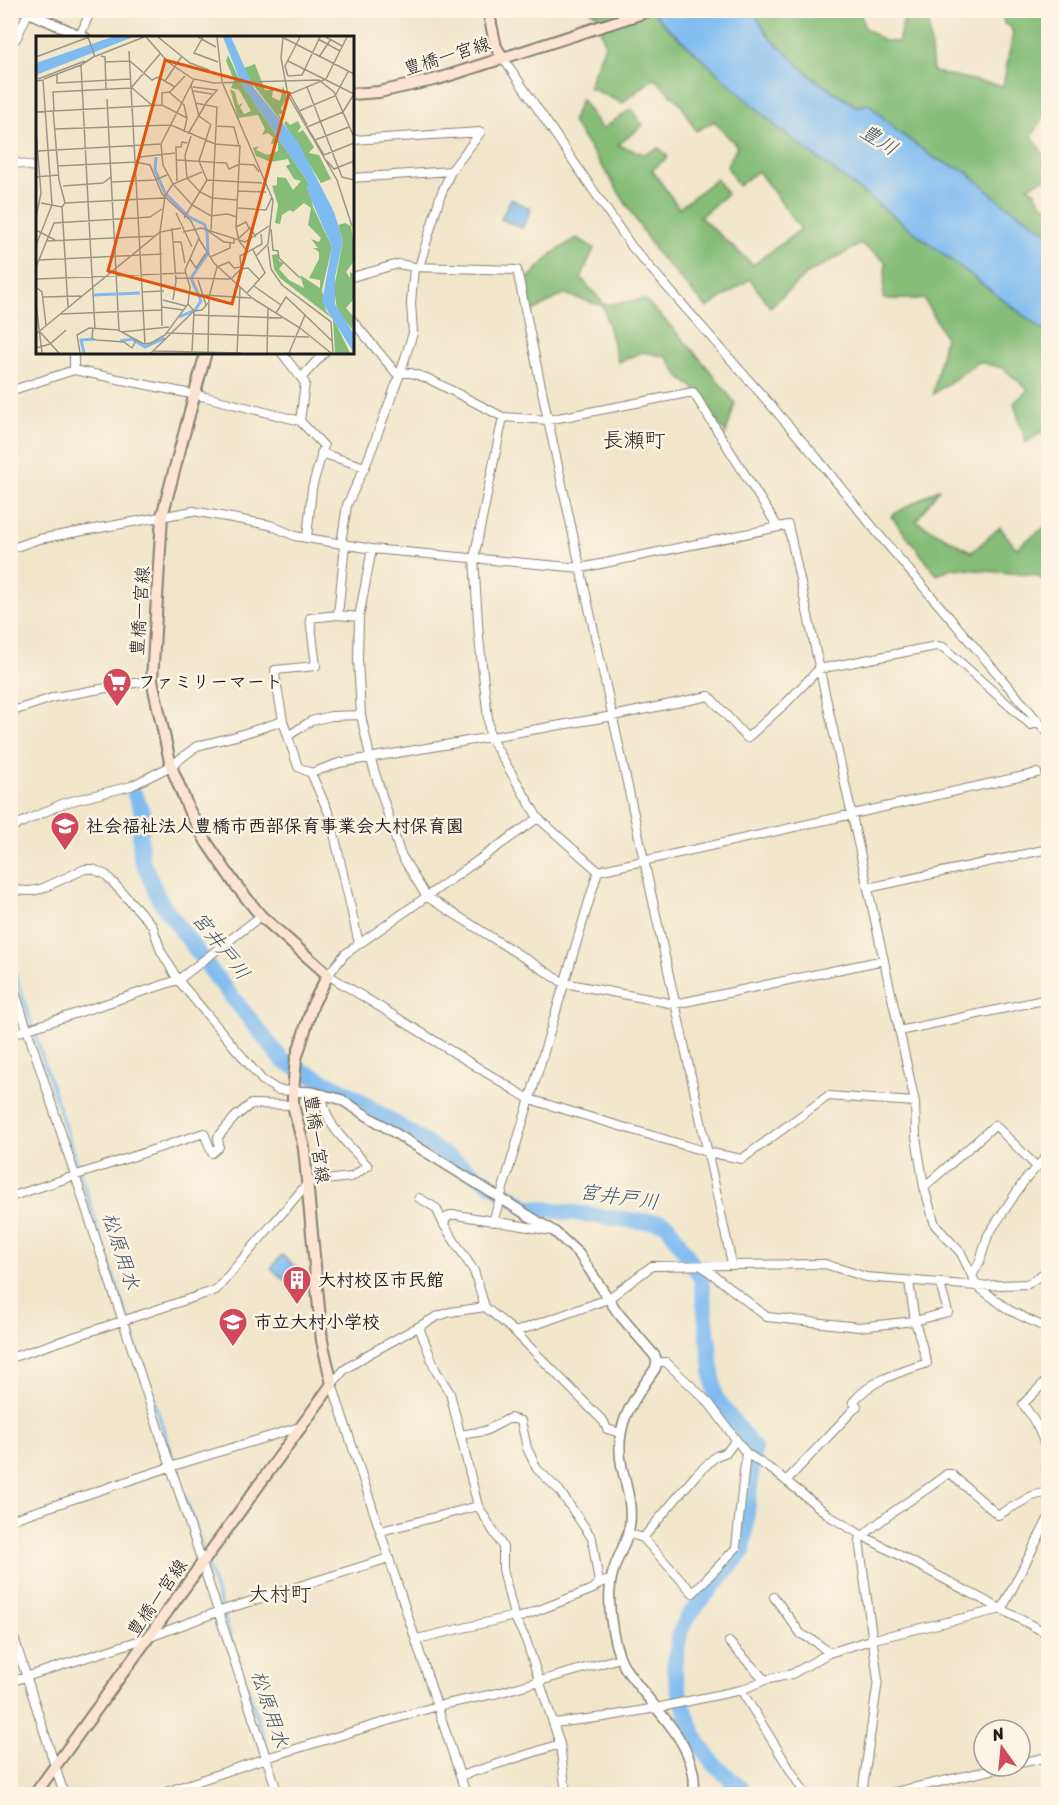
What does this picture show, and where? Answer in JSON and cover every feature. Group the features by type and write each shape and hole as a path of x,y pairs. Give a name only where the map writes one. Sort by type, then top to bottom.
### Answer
{"main road":[{"name":"豊橋一宮線","path":"354,94 379,92 427,82 503,58 496,47 488,10"},
{"path":"503,58 652,10"},
{"name":"豊橋一宮線","path":"35,1794 332,1384 321,1341 304,1148 293,1105 296,1059 313,1004 328,975 261,916 235,884 207,843 189,810 171,766 152,680 162,516 205,354"}],"street":[{"path":"82,36 91,10"},
{"path":"10,41 16,39 26,12 80,36"},
{"path":"503,58 632,247 817,458 1048,734"},
{"path":"338,615 348,505 365,467 413,333 411,303 417,267 451,171 481,132 354,140"},
{"path":"10,161 36,168"},
{"path":"354,178 451,171"},
{"path":"354,276 398,264 417,267 517,270 732,1264"},
{"path":"354,322 396,373 411,373 429,379 503,417 548,420 693,392 778,527"},
{"path":"74,354 74,370"},
{"path":"282,354 305,383 300,421"},
{"path":"302,377 323,354"},
{"path":"10,391 74,370 195,394 300,421 324,446 312,488 307,538"},
{"path":"503,417 474,558 479,638 490,737 538,818 598,871"},
{"path":"321,453 365,467"},
{"path":"10,549 39,539 193,511 270,525 296,536 372,549 581,568 788,525 915,1102 916,1137 924,1187 935,1225 961,1253 976,1286 1009,1310 1048,1329"},
{"path":"372,549 359,617 358,659 361,715 370,757 400,853 426,896 564,983 675,1004 884,960"},
{"path":"359,617 338,615 310,618 316,666 275,670 283,721 298,767 311,773 330,816 359,944"},
{"path":"311,773 339,763 370,757 613,716 709,696 747,738 819,669 936,646 943,647 1030,725 1039,722"},
{"path":"10,711 55,697 152,680"},
{"path":"288,736 311,721 331,716 361,715"},
{"path":"10,828 64,803 131,786 171,766 197,746 283,721"},
{"path":"598,871 1037,774"},
{"path":"538,818 345,954 328,975 529,1099 708,1152 742,1159 828,1096 915,1102"},
{"path":"868,888 1048,849"},
{"path":"10,890 41,889 85,869 99,870 152,925 161,951 178,980 262,1080 278,1090 323,1094 352,1105 501,1192 555,1232 579,1254 626,1324 652,1351 657,1362 655,1369 630,1405 620,1433 621,1460 630,1504 628,1533 613,1570 609,1589 614,1635 624,1668 685,1748 694,1774 694,1794"},
{"path":"493,1222 598,871"},
{"path":"10,1035 178,980 261,916"},
{"path":"10,977 31,1029 79,1175 173,1466 201,1563 221,1611 278,1794"},
{"path":"899,1031 1048,999"},
{"path":"10,1358 216,1290 307,1183 351,1176 368,1166 330,1122 322,1106 323,1094"},
{"path":"10,1197 204,1133 212,1153 219,1147 218,1137 235,1117 251,1104 293,1105"},
{"path":"924,1187 995,1125 1036,1166"},
{"path":"972,1276 980,1261 988,1235 1023,1181 1044,1159 1048,1163"},
{"path":"419,1198 436,1208 444,1225 474,1271 485,1306 515,1332 604,1422 607,1429 620,1433"},
{"path":"444,1225 446,1218 451,1215 555,1232"},
{"path":"515,1332 608,1299 652,1266 825,1264 866,1277 976,1286 1028,1284 1048,1270"},
{"path":"700,1266 767,1317 859,1327 915,1321 948,1312 940,1284"},
{"path":"786,1480 857,1406 853,1402 863,1390 877,1381 927,1363 915,1321 909,1282"},
{"path":"466,1794 332,1384 344,1370 419,1326 450,1312 485,1306"},
{"path":"419,1326 436,1371 450,1394 478,1506 502,1547 503,1569 515,1617 526,1640 560,1744 566,1794"},
{"path":"657,1362 666,1362 708,1403 746,1454 786,1480 831,1517 1048,1634"},
{"path":"1048,1379 1023,1404 1033,1417 1046,1447 1048,1479"},
{"path":"460,1435 485,1431 510,1418 520,1421 527,1448 537,1469 560,1490 592,1539 599,1583"},
{"path":"10,1520 303,1425"},
{"path":"643,1538 696,1475 716,1456 726,1452 735,1440"},
{"path":"628,1533 643,1538 693,1593 736,1548 746,1454"},
{"path":"862,1794 878,1680 859,1540 892,1511 918,1497 946,1474 951,1474 998,1515 1032,1496 1048,1492"},
{"path":"381,1531 478,1506"},
{"path":"554,1723 656,1708 741,1690 765,1680 792,1674 829,1653 874,1639 1002,1609 1048,1519"},
{"path":"10,1682 150,1637 221,1611 389,1558"},
{"path":"417,1639 515,1617 611,1580"},
{"path":"774,1597 801,1634 816,1642 829,1653"},
{"path":"10,1625 64,1794"},
{"path":"729,1642 765,1680"},
{"path":"160,1794 437,1706 498,1693 620,1658"},
{"path":"741,1690 805,1794"},
{"path":"460,1776 560,1744"},
{"path":"1032,1760 1048,1757"},
{"path":"886,1794 972,1774"}],"green space":[{"path":"590,11 652,11 778,128 1048,334 1048,427 1026,443 1014,403 1028,390 1003,368 979,362 933,394 945,337 924,299 883,299 886,262 861,244 807,274 770,307 750,279 707,308 656,252 572,122 581,99 602,129 631,109 643,125 618,145 644,154 659,148 668,157 652,170 679,208 716,179 727,194 700,217 753,265 801,229 758,171 738,186 727,166 737,146 714,121 696,131 680,103 654,78 622,103 588,87 605,45 596,14"},
{"path":"753,11 860,11 864,27 884,41 898,42 906,11 928,15 933,72 1003,86 1013,33 1010,26 1004,24 1002,11 1039,11 1048,25 1048,101 1046,105 1048,111 1032,136 1043,154 1048,152 1048,177 1027,187 1034,191 1043,205 1048,206 1048,232 1001,202 967,172 936,159 898,132 869,104 857,107 814,79 769,37"},
{"path":"577,238 594,248 581,278 605,305 644,299 692,349 735,403 726,434 694,388 681,379 667,357 643,352 618,362 603,306 564,294 533,311 524,283 553,253"},
{"path":"940,488 916,521 972,552 1000,527 1016,548 1048,525 1048,583 1035,575 951,568 937,575 891,516"}],"water":[{"name":"豊川","path":"652,11 753,11 769,37 814,79 857,107 869,104 898,132 936,159 967,172 1001,202 1048,232 1048,334 778,128"},
{"path":"511,199 531,209 522,228 501,219"},
{"path":"282,1255 306,1276 295,1289 271,1268"}],"waterway":[{"name":"宮井戸川","path":"135,795 146,821 140,832 141,858 160,901 213,973 283,1061 344,1091 527,1207 661,1222 668,1225 701,1278 715,1397 754,1448 743,1551 689,1615 680,1632 674,1668 687,1716 698,1742 715,1765 747,1794"},
{"name":"松原用水","path":"10,958 204,1554"},
{"name":"松原用水","path":"207,1564 264,1739"}],"place":[{"name":"ファミリーマート","path":"117,708"},
{"name":"社会福祉法人豊橋市西部保育事業会大村保育園","path":"65,852"},
{"name":"大村校区市民館","path":"297,1306"},
{"name":"市立大村小学校","path":"233,1348"}],"district":[{"name":"長瀬町","path":"634,440"},
{"name":"大村町","path":"280,1594"}]}
